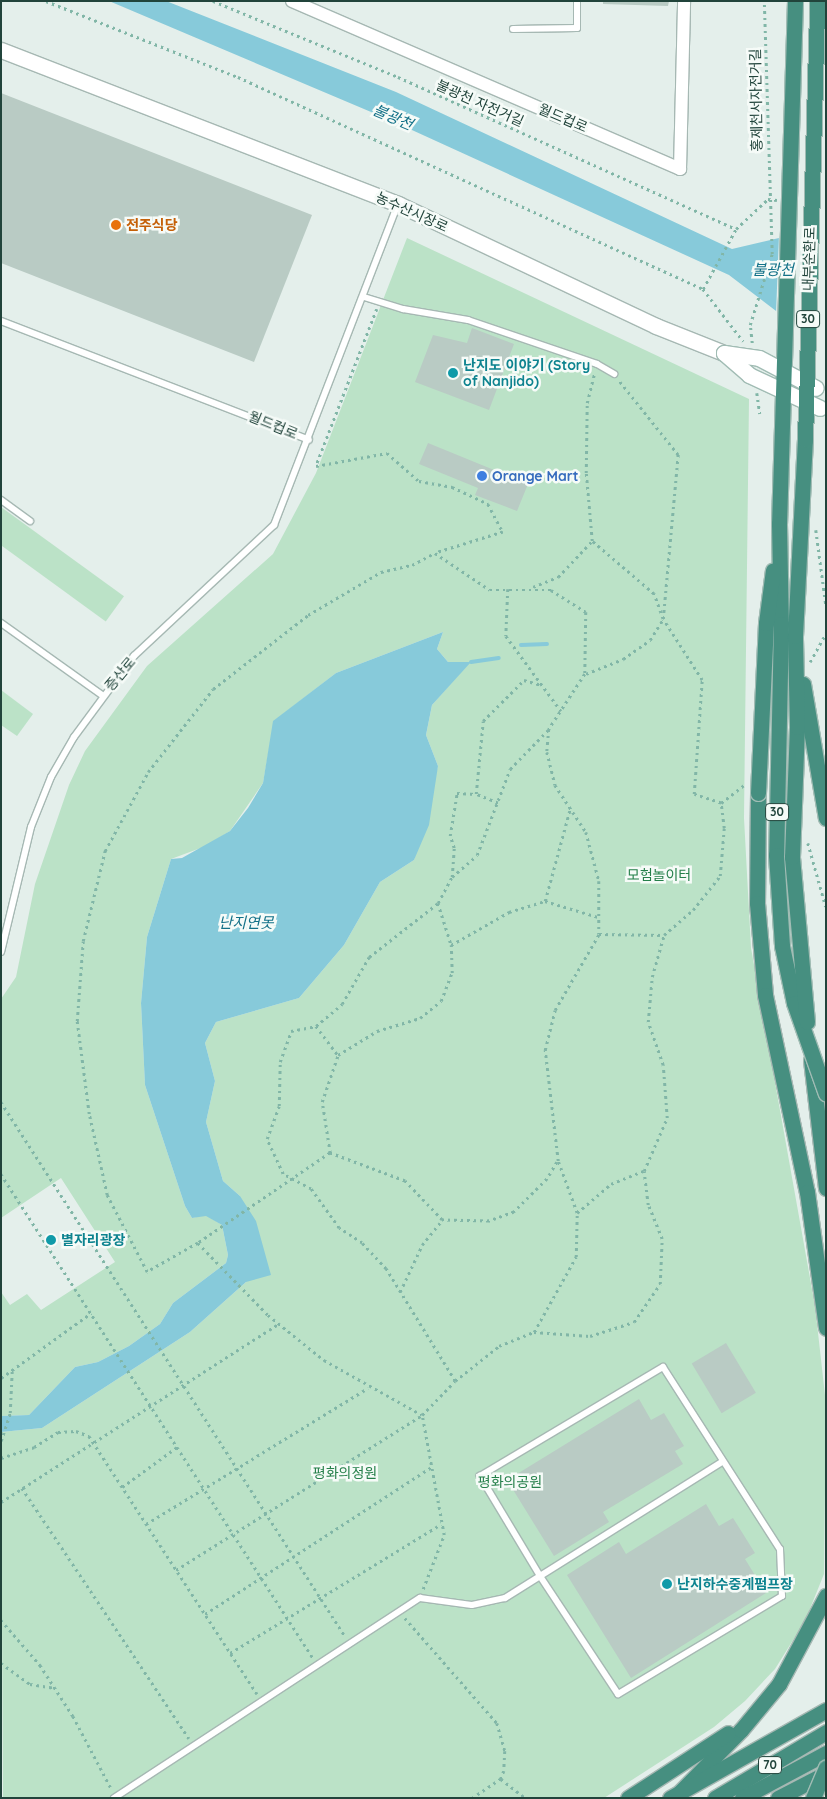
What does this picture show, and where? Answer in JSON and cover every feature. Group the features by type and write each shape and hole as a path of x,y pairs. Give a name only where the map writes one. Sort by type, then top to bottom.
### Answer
{"highway":[{"name":"내부순환로","path":"779,524 795,1"},
{"name":"내부순환로","path":"795,636 806,440 817,1"},
{"path":"779,524 766,623 753,787 758,903 765,995 807,1192 826,1328"},
{"name":"30","path":"779,524 782,624 776,854 782,946 794,1003 826,1094"},
{"path":"795,636 792,858 826,1188"},
{"name":"30","path":"795,636 826,818"},
{"path":"675,1795 741,1730 779,1684 826,1596"},
{"path":"628,1798 735,1728 779,1684"},
{"path":"675,1795 826,1710"},
{"name":"70","path":"715,1798 826,1732"},
{"path":"742,1798 826,1753"},
{"path":"813,1798 826,1768"},
{"path":"778,1798 826,1773"}],"main road":[{"name":"농수산시장로","path":"1,50 398,204 656,326 724,353 759,358 821,390"},
{"path":"1,59 21,57"},
{"path":"724,353 749,375 824,410"}],"street":[{"name":"월드컵로","path":"292,1 680,169 684,1"}],"lane":[{"path":"513,29 577,28 577,1"},
{"name":"월드컵로","path":"1,321 309,440 398,204"},
{"path":"364,297 380,303 468,320 597,364 614,374"},
{"name":"증산로","path":"1,952 31,827 51,776 102,695 170,620 274,525 309,440"},
{"path":"1,500 30,521"},
{"path":"1,623 102,695"},
{"path":"663,1367 780,1549 782,1596 618,1694 540,1576 480,1476 663,1367"},
{"path":"115,1797 420,1598 472,1605 505,1598 723,1461"}],"path":[{"path":"46,1 238,77 703,289 748,347"},
{"name":"불광천 자전거길","path":"213,1 398,78 736,229"},
{"name":"홍제천서자전거길","path":"752,344 750,325 772,254 768,199 764,1"},
{"path":"703,289 736,229 768,199"},
{"path":"330,1152 198,1243 147,1272 107,1194 89,1114 77,1021 83,941 105,851 148,772 213,689 308,615 381,572 412,565 435,553 502,532 488,504 452,487 419,481 387,453 316,466 380,303"},
{"path":"597,364 587,403 586,472 592,541 654,594 663,619 702,680 694,794 720,803 753,787"},
{"path":"586,674 624,659 650,640 663,619 678,455 614,374"},
{"path":"532,587 558,577 592,541"},
{"path":"435,553 490,590 532,587 551,590 586,612 586,674 549,729 510,770 476,855 452,877 438,903 369,957 342,1004 316,1026 292,1031 280,1062 279,1106 267,1139 284,1174 311,1189 339,1228 362,1242 386,1269 441,1353 455,1381"},
{"path":"508,589 506,636 561,711"},
{"path":"476,794 483,721 524,680 542,685"},
{"path":"534,1332 576,1257 577,1213 558,1161 545,1050 555,1010 599,934 599,881 586,832 555,785 547,752 549,729"},
{"path":"452,877 454,848 450,836 457,793 476,794 498,803"},
{"path":"176,1570 422,1414 455,1381 499,1346 534,1332 590,1336 634,1322 660,1284 662,1239 648,1205 644,1171 667,1118 663,1065 648,1022 652,977 664,935 693,910 720,876 724,828 720,803"},
{"path":"545,901 570,807"},
{"path":"451,945 509,912 545,901 598,917"},
{"path":"330,1152 322,1102 338,1054 377,1031 420,1018 441,1001 452,973 451,945 438,903"},
{"path":"599,934 664,935"},
{"path":"316,1026 338,1054"},
{"path":"1,1102 146,1324 350,1644"},
{"path":"330,1152 405,1181 442,1220 489,1221 514,1212 547,1179 558,1161"},
{"path":"577,1213 611,1184 644,1171"},
{"path":"2,1177 318,1665"},
{"path":"400,1292 422,1245 442,1220"},
{"path":"198,1243 214,1264 278,1324 324,1360 369,1387 422,1414"},
{"path":"1,1378 91,1313"},
{"path":"1,1502 278,1324"},
{"path":"1,1441 10,1414 12,1371"},
{"path":"146,1524 369,1387"},
{"path":"420,1598 444,1535 422,1414"},
{"path":"1,1458 34,1447 58,1432 76,1431 89,1436 262,1702"},
{"path":"122,1487 178,1447"},
{"path":"205,1614 431,1467"},
{"path":"22,1488 194,1746"},
{"path":"230,1653 441,1524"},
{"path":"399,1612 497,1723 505,1751 501,1779 473,1798"},
{"path":"1,1620 40,1665 115,1797"},
{"path":"1,1663 30,1684 54,1688"},
{"path":"501,1779 525,1798"}],"green space":[{"name":"평화의공원","path":"407,238 749,399 744,818 751,948 815,1306 826,1404 824,1574 805,1621 775,1669 745,1701 714,1727 604,1798 3,1798 1,1432 42,1428 190,1332 246,1282 240,1196 223,1181 206,1122 215,1081 205,1043 216,1022 299,998 344,945 380,882 414,860 438,766 426,735 432,705 470,662 448,662 437,649 443,632 336,673 274,721 263,783 230,831 206,846 171,859 147,937 141,1003 145,1085 185,1206 192,1218 206,1215 222,1225 228,1255 226,1263 173,1303 160,1324 129,1346 98,1362 75,1367 29,1415 1,1416 1,1292 10,1305 27,1294 41,1310 115,1262 61,1178 1,1218 1,999 16,977 35,884 69,785 85,751 147,666 273,554 316,473"},
{"path":"1,507 124,596 106,621 1,545"},
{"path":"1,690 33,714 17,736 1,725"}],"water":[{"name":"불광천","path":"109,1 166,1 396,92 732,249 796,234 826,18 818,343 729,275 390,120"},
{"name":"난지연못","path":"443,632 437,649 448,662 471,662 432,705 426,735 438,766 429,825 414,860 380,882 344,945 299,998 216,1022 205,1043 215,1081 206,1122 223,1181 240,1196 256,1221 271,1275 246,1282 190,1332 42,1428 1,1432 1,1416 29,1415 75,1367 98,1362 129,1346 160,1324 173,1303 226,1263 228,1255 222,1225 206,1216 192,1218 185,1206 145,1085 141,1003 147,937 171,859 182,858 230,831 248,808 263,783 273,721 336,673"}],"pier":[{"path":"792,1 826,1 826,375 816,344 776,314 779,235 793,232"}],"building":[{"path":"603,1 669,1 668,6 603,4"},
{"path":"1,93 312,215 254,362 1,263"},
{"path":"472,328 514,344 489,410 415,382 433,335 467,343"},
{"path":"428,443 528,484 517,511 475,495 478,488 419,464"},
{"path":"726,1343 756,1393 722,1413 692,1364"},
{"path":"639,1399 651,1420 664,1413 684,1446 675,1451 683,1464 603,1512 609,1522 554,1556 507,1480"},
{"name":"난지하수중계펌프장","path":"706,1504 719,1526 733,1518 755,1553 745,1559 766,1593 631,1678 567,1575 619,1542 626,1554"}],"waterway":[{"path":"521,645 547,644"},
{"path":"471,662 499,658"}],"place":[{"name":"전주식당","path":"116,225"},
{"name":"난지도 이야기 (Story of Nanjido)","path":"453,373"},
{"name":"Orange Mart","path":"482,476"},
{"name":"별자리광장","path":"51,1240"},
{"name":"난지하수중계펌프장","path":"667,1584"}],"park label":[{"name":"모험놀이터","path":"659,875"},
{"name":"평화의정원","path":"345,1473"}]}
